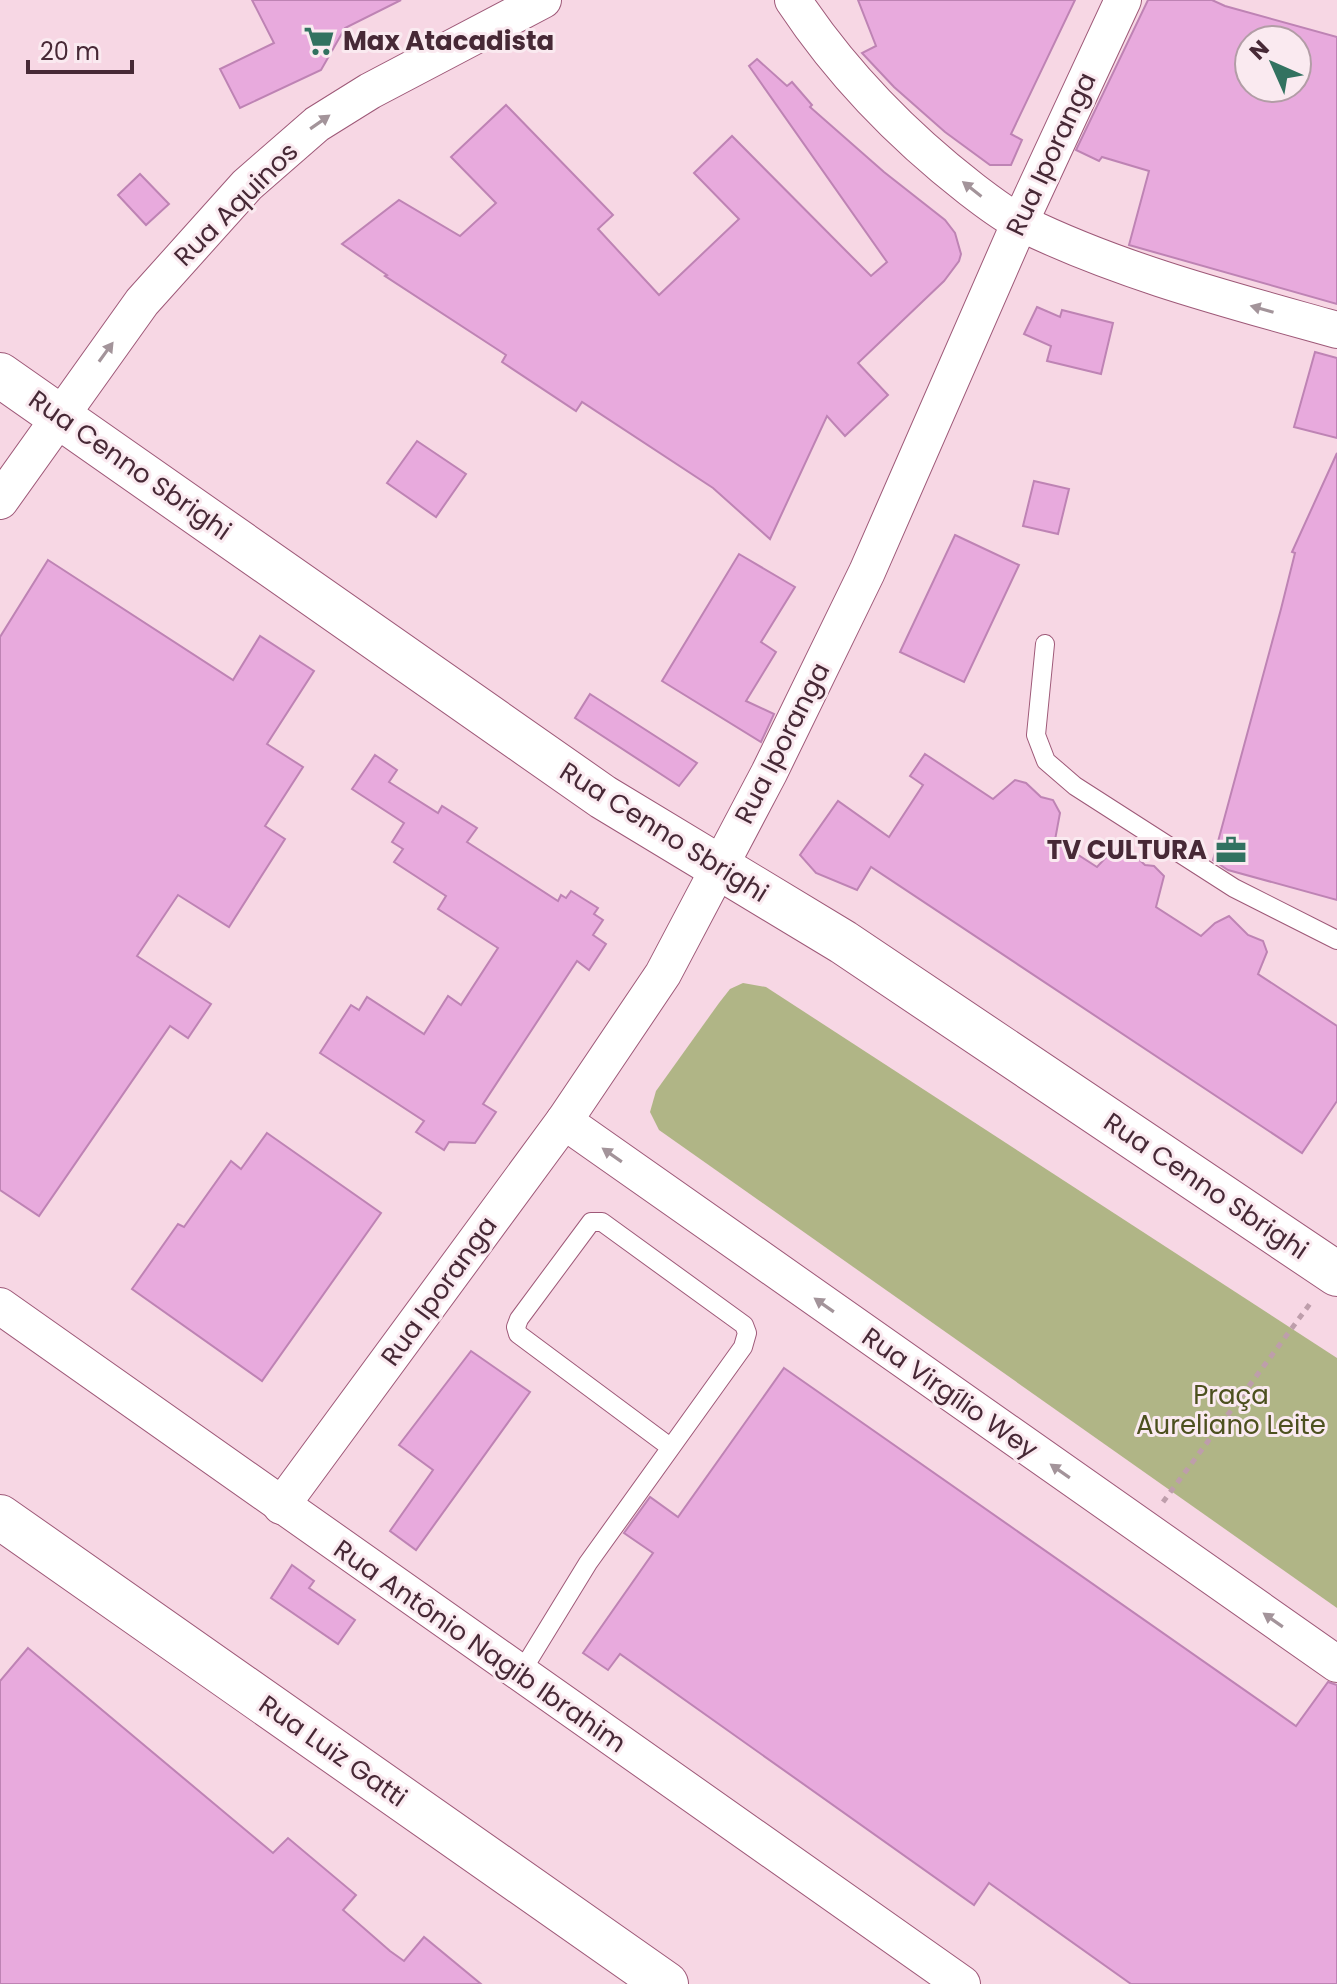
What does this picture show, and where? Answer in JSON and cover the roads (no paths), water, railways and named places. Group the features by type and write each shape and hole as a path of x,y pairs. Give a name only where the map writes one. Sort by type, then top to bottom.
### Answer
{"street":[{"name":"Rua Aquinos","path":"60,416 142,302 247,185 317,124 370,91 543,0"},
{"path":"793,0 821,42 928,156 1020,222 1149,276 1337,330"},
{"name":"Rua Iporanga","path":"281,1506 564,1121 663,974 769,773 867,572 1020,222 1123,0"},
{"name":"Rua Cenno Sbrighi","path":"0,375 603,797 843,942 1335,1272"},
{"path":"0,501 60,416"},
{"name":"Rua Virgílio Wey","path":"564,1121 1337,1664"},
{"name":"Rua Antônio Nagib Ibrahim","path":"0,1306 962,1984"},
{"name":"Rua Luiz Gatti","path":"0,1517 666,1984"}],"lane":[{"path":"1045,644 1036,735 1046,761 1075,786 1234,888 1337,940"},
{"path":"520,1674 588,1563 743,1347 747,1333 744,1325 602,1222 591,1222 519,1319 516,1327 518,1334 670,1447"}],"place":[{"name":"Max Atacadista","path":"319,41"},
{"name":"TV CULTURA","path":"1231,850"}],"park label":[{"name":"Praça Aureliano Leite","path":"1231,1410"}]}
